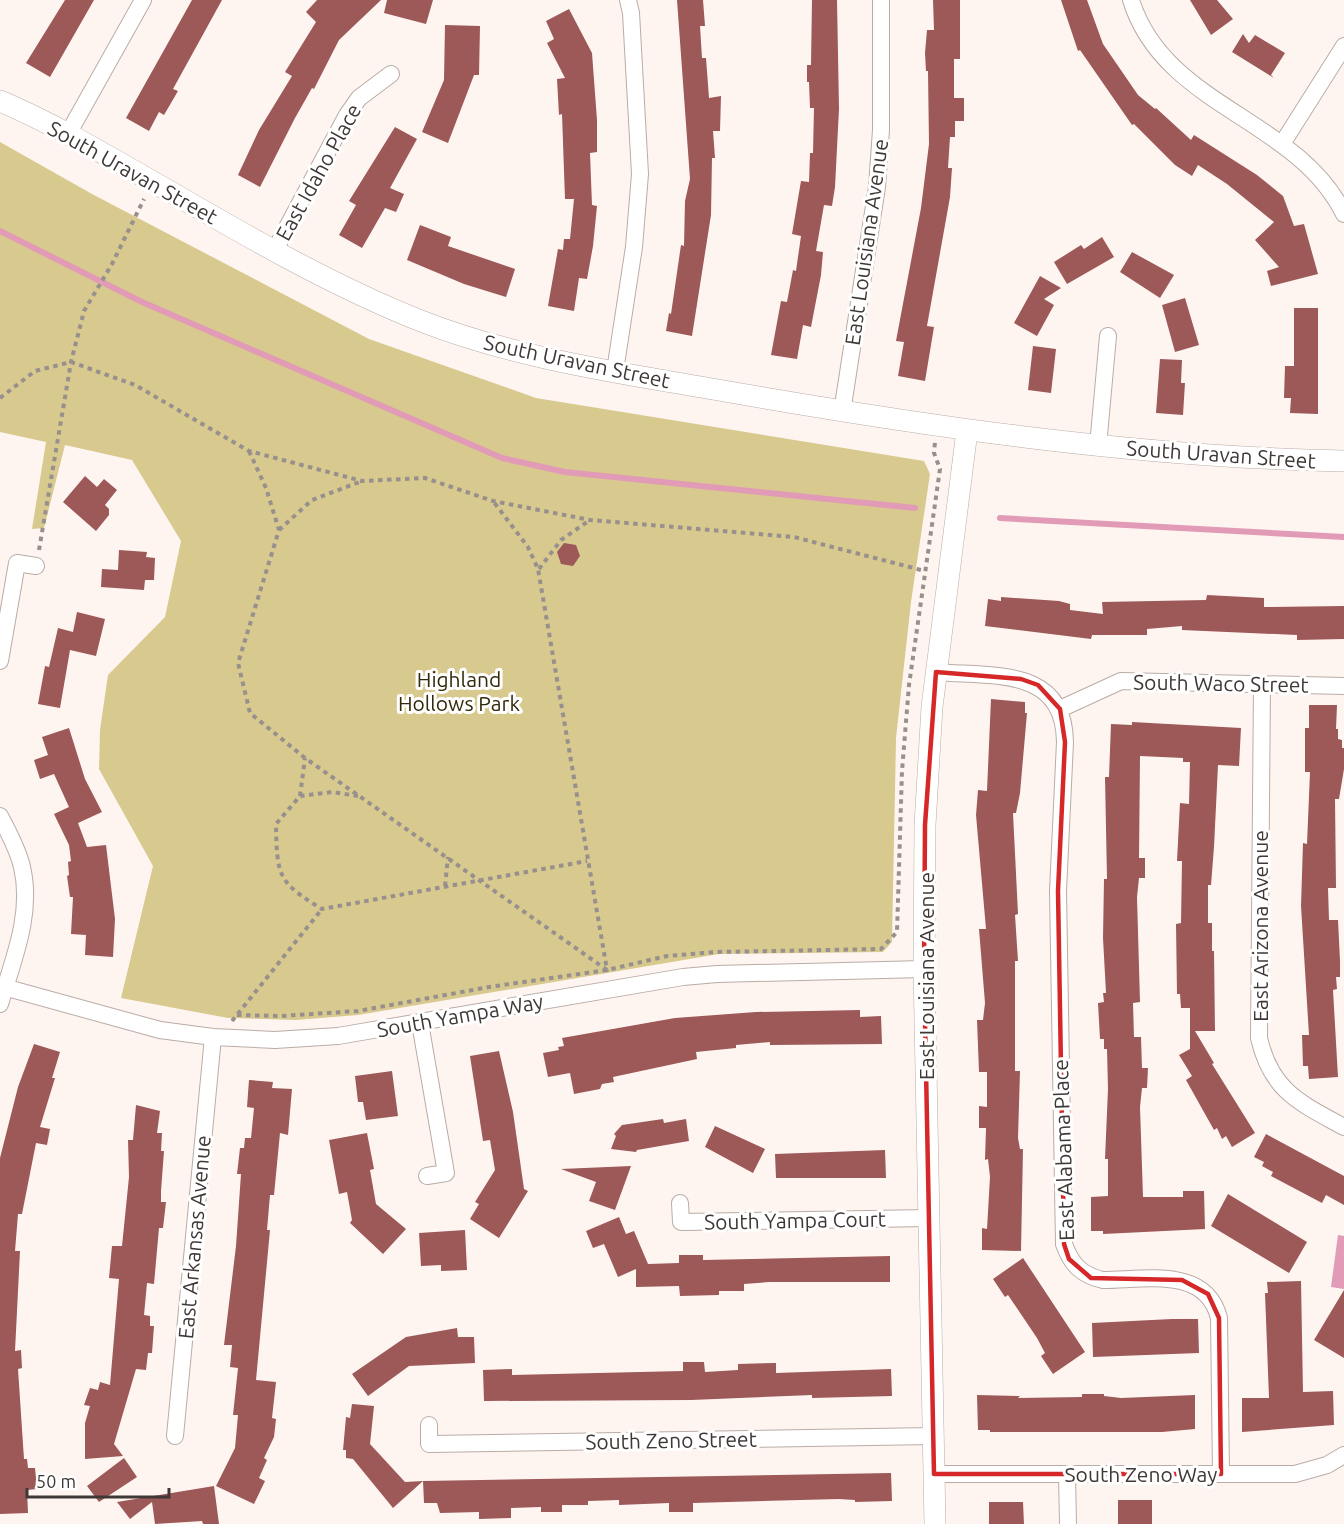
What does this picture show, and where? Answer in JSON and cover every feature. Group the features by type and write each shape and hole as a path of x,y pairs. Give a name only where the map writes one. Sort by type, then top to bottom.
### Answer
{"street":[{"path":"68,134 143,0"},
{"path":"615,372 635,238 640,174 632,13 628,0"},
{"name":"East Louisiana Avenue","path":"842,412 878,187 881,130 881,0"},
{"path":"1131,0 1141,25 1157,50 1177,73 1200,92 1282,144 1322,178 1344,214"},
{"path":"1282,144 1344,46"},
{"name":"East Idaho Place","path":"275,250 347,115 359,98 391,74"},
{"name":"South Uravan Street","path":"0,101 68,134 275,250 379,303 460,335 564,363 842,412 967,431 1098,446 1254,458 1344,461"},
{"name":"South Uravan Street","path":"1098,446 1108,336"},
{"name":"East Louisiana Avenue","path":"935,1524 924,969 925,825 936,672 967,431"},
{"path":"0,661 17,563 36,566"},
{"path":"936,672 1021,679 1038,685 1051,695 1060,709"},
{"name":"South Waco Street","path":"1060,709 1121,681 1344,686"},
{"name":"East Arizona Avenue","path":"1262,684 1259,1038 1271,1074 1284,1091 1344,1127"},
{"name":"East Alabama Place","path":"1060,709 1065,725 1058,891 1064,1244 1069,1258 1079,1270 1091,1278 1182,1280 1196,1285 1208,1294 1216,1306 1219,1318 1221,1473"},
{"path":"0,816 16,848 22,867 26,894 24,921 2,986 0,1004"},
{"name":"South Yampa Way","path":"2,986 130,1023 213,1037 306,1039 420,1023 683,977 717,974 924,969"},
{"path":"420,1023 446,1173 427,1176"},
{"name":"East Arkansas Avenue","path":"175,1436 213,1037"},
{"name":"South Yampa Court","path":"681,1203 681,1222 929,1218"},
{"name":"South Zeno Street","path":"429,1425 429,1444 933,1436"},
{"name":"South Zeno Way","path":"934,1474 1309,1472 1344,1455"},
{"path":"1067,1474 1068,1524"}],"path":[{"path":"36,566 71,362 84,311 112,264 154,183"},
{"path":"0,398 35,371 71,362 135,385 249,451 362,481 424,478 493,501 590,520 794,537 925,571"},
{"path":"237,1014 281,1016 358,1011 489,987 607,970 667,956 715,952 881,949 897,932 902,771 909,685 940,469 934,453 936,427"},
{"path":"249,451 266,488 279,530"},
{"path":"362,481 312,500 279,530 238,663 250,713 305,758 607,970"},
{"path":"493,501 528,547 538,569 607,970"},
{"path":"538,569 561,540 590,520"},
{"path":"305,758 300,796 276,824 277,866 294,892 322,909"},
{"path":"300,796 332,792 362,796"},
{"path":"445,886 448,857"},
{"path":"213,1037 237,1014 322,909 587,861"}],"highlighted area":[{"path":"936,672 1021,679 1038,685 1060,709 1065,742 1058,891 1064,1244 1069,1259 1091,1278 1182,1280 1208,1294 1219,1318 1221,1474 934,1474 924,969 925,825"}],"green space":[{"name":"Highland Hollows Park","path":"0,142 92,194 369,339 536,398 924,461 930,474 911,602 896,738 892,942 883,952 719,954 358,1015 296,1020 228,1018 121,998 153,866 99,769 100,730 108,675 165,617 181,541 132,460 65,445 44,528 32,529 46,442 0,432"}],"shaded area":[{"path":"1338,1235 1344,1236 1344,1289 1331,1287"}],"building":[{"path":"65,0 94,0 50,77 26,63"},
{"path":"192,0 222,0 173,89 178,91 164,115 159,112 149,131 126,118"},
{"path":"317,0 381,0 339,40 314,89 312,88 295,118 260,187 238,175 259,130 292,76 285,72 316,22 306,12"},
{"path":"387,0 433,0 426,24 384,13"},
{"path":"677,0 703,0 705,26 700,26 702,58 706,58 709,98 721,96 720,131 713,131 715,158 712,158 711,215 692,336 666,331 669,313 671,314 681,245 684,246 685,201 690,179"},
{"path":"812,0 837,0 839,109 832,206 824,205 816,251 823,252 821,275 811,327 803,325 797,359 771,355 781,301 787,302 793,270 796,271 801,236 792,234 801,181 809,182 810,153 813,153 814,108 810,108 809,82 807,82 807,65 811,65"},
{"path":"933,0 960,0 960,59 954,59 954,98 964,98 964,121 955,121 955,137 950,137 948,168 952,168 950,197 927,326 934,327 925,381 898,376 904,342 896,341 921,208 929,144 928,71 926,71 925,53 927,30 934,30"},
{"path":"1061,0 1087,0 1103,44 1138,95 1191,140 1194,135 1257,175 1283,196 1294,226 1304,224 1318,274 1271,286 1267,271 1279,267 1255,240 1274,222 1227,184 1198,165 1192,176 1175,165 1134,124 1132,125 1080,50 1078,51"},
{"path":"1190,0 1217,0 1233,19 1211,35"},
{"path":"569,9 592,53 597,120 597,152 590,153 592,205 597,206 593,246 587,279 579,278 574,311 548,306 558,249 563,250 564,239 570,239 574,199 565,199 562,114 559,115 557,79 565,78 547,43 554,39 546,21"},
{"path":"445,25 480,26 479,75 474,75 448,143 422,132 444,80"},
{"path":"1243,34 1249,43 1255,35 1285,53 1271,75 1274,78 1232,52"},
{"path":"395,127 417,139 390,188 404,194 396,212 385,208 362,248 339,235 356,205 349,201"},
{"path":"420,225 451,237 448,246 515,269 506,297 464,284 407,260"},
{"path":"1102,237 1114,257 1067,284 1054,262 1081,245 1084,249"},
{"path":"1132,252 1174,275 1160,298 1120,272"},
{"path":"1040,276 1061,288 1044,299 1054,305 1037,336 1014,323"},
{"path":"1185,298 1199,345 1175,352 1162,305"},
{"path":"1294,308 1318,308 1318,414 1290,413 1291,398 1284,398 1285,366 1294,366"},
{"path":"1033,346 1056,349 1051,393 1028,390"},
{"path":"1160,359 1182,360 1181,383 1185,383 1183,415 1156,413"},
{"path":"85,476 97,487 104,479 117,490 105,505 109,509 109,515 96,531 63,502"},
{"path":"564,543 576,545 580,556 573,566 561,564 557,552"},
{"path":"119,550 147,552 146,557 155,558 154,580 145,580 144,590 101,587 102,569 118,570"},
{"path":"1207,595 1264,598 1264,607 1344,606 1344,639 1297,640 1297,635 1182,630 1182,626 1147,629 1147,635 1092,635 1091,639 985,626 988,599 1001,601 1001,597 1059,601 1070,604 1070,610 1103,614 1102,602 1206,600"},
{"path":"77,612 105,619 96,656 70,650 60,708 38,704 45,666 49,667 58,628 73,632"},
{"path":"991,699 1025,702 1025,713 1027,713 1020,793 1016,813 1013,813 1018,914 1015,915 1018,961 1015,961 1015,1071 1020,1071 1018,1138 1020,1149 1023,1149 1021,1251 982,1250 982,1228 987,1229 990,1177 988,1159 985,1160 986,1128 979,1128 979,1106 987,1107 987,1072 979,1072 977,1020 983,1020 985,1003 979,929 986,929 976,815 978,790 987,791"},
{"path":"1309,705 1337,705 1336,729 1338,729 1338,739 1342,740 1342,748 1344,748 1344,769 1339,799 1335,799 1336,888 1328,888 1329,920 1338,920 1340,977 1336,977 1337,989 1333,990 1338,1077 1309,1079 1308,1066 1303,1066 1302,1035 1309,1035 1301,906 1303,843 1307,844 1310,772 1305,772 1305,728 1309,728"},
{"path":"1132,722 1241,728 1239,766 1218,765 1211,885 1208,885 1208,923 1212,923 1212,951 1214,951 1215,1031 1195,1031 1214,1063 1212,1064 1255,1133 1232,1147 1226,1136 1222,1139 1217,1128 1214,1130 1186,1080 1192,1076 1179,1055 1190,1049 1190,1008 1181,1008 1180,994 1177,994 1176,924 1181,923 1182,861 1177,861 1180,803 1189,804 1190,762 1183,762 1183,758 1140,756 1139,858 1145,858 1145,878 1139,878 1137,897 1140,1002 1133,1003 1134,1037 1141,1037 1142,1068 1148,1068 1147,1088 1142,1088 1140,1107 1143,1197 1183,1197 1183,1191 1204,1191 1205,1229 1103,1234 1103,1231 1091,1231 1091,1197 1108,1196 1108,1159 1105,1159 1107,1049 1104,1049 1104,1039 1100,1039 1098,1003 1104,1002 1103,993 1106,993 1103,938 1104,879 1107,879 1105,777 1109,777 1111,724 1132,725"},
{"path":"69,728 85,779 102,812 78,823 87,847 106,845 115,919 113,957 85,955 86,935 71,934 73,897 70,897 67,876 69,875 68,862 71,861 69,845 54,814 69,807 54,774 40,779 34,760 48,755 42,737"},
{"path":"860,1010 860,1017 881,1016 882,1044 770,1045 770,1042 736,1045 736,1048 696,1052 697,1059 613,1077 614,1082 602,1084 600,1089 574,1094 570,1073 548,1077 543,1053 559,1050 558,1047 564,1046 562,1038 675,1018 756,1012"},
{"path":"34,1044 60,1052 52,1078 55,1078 40,1127 50,1129 47,1145 36,1143 22,1214 18,1214 15,1251 20,1251 15,1351 21,1350 22,1368 18,1369 24,1459 27,1459 28,1468 35,1468 37,1489 27,1490 28,1513 0,1514 0,1158 18,1087"},
{"path":"499,1051 513,1112 524,1189 528,1191 499,1238 470,1219 479,1204 475,1202 495,1170 490,1140 483,1141 470,1056"},
{"path":"392,1071 398,1116 366,1120 363,1102 358,1102 355,1076"},
{"path":"249,1080 273,1082 272,1088 292,1089 288,1135 280,1133 274,1195 270,1195 267,1230 270,1230 256,1380 276,1382 272,1418 276,1419 274,1437 264,1458 267,1460 259,1478 265,1481 254,1504 216,1486 235,1448 238,1415 233,1415 238,1368 230,1367 232,1345 224,1345 236,1246 241,1174 237,1174 240,1148 244,1148 245,1138 251,1138 254,1108 247,1107"},
{"path":"136,1105 160,1111 157,1133 162,1133 161,1151 164,1151 161,1202 166,1202 163,1228 159,1228 154,1284 147,1283 144,1315 150,1316 150,1326 154,1326 152,1353 148,1353 146,1370 136,1369 114,1444 123,1456 85,1459 85,1423 90,1406 84,1405 90,1388 98,1390 100,1382 110,1385 119,1279 109,1278 112,1246 122,1246 129,1177 128,1140 133,1140"},
{"path":"663,1119 664,1123 686,1119 689,1141 636,1152 611,1149 616,1136 614,1134 622,1125"},
{"path":"715,1126 765,1149 753,1173 705,1147"},
{"path":"367,1133 374,1169 370,1170 376,1204 406,1229 383,1254 350,1223 352,1220 347,1192 339,1194 329,1140"},
{"path":"1266,1134 1344,1176 1344,1205 1326,1195 1322,1203 1271,1176 1273,1172 1262,1166 1264,1162 1254,1157"},
{"path":"885,1150 886,1178 776,1178 775,1154"},
{"path":"631,1166 615,1210 589,1201 596,1182 561,1169"},
{"path":"1228,1194 1307,1242 1289,1273 1211,1226"},
{"path":"619,1217 626,1234 634,1231 648,1264 679,1263 679,1255 703,1255 703,1260 890,1256 890,1282 769,1282 744,1284 744,1291 719,1291 719,1295 680,1296 679,1286 636,1287 636,1269 618,1277 604,1244 593,1248 586,1231"},
{"path":"465,1230 467,1270 441,1271 441,1265 421,1266 419,1233"},
{"path":"1023,1258 1085,1352 1053,1374 1041,1356 1045,1353 1037,1338 1008,1295 1005,1297 993,1279"},
{"path":"1301,1281 1303,1392 1333,1391 1334,1425 1242,1432 1242,1398 1269,1398 1265,1293 1268,1293 1267,1282"},
{"path":"1344,1290 1344,1358 1314,1340"},
{"path":"1198,1319 1199,1353 1093,1357 1092,1323"},
{"path":"457,1328 458,1337 474,1337 475,1363 409,1366 368,1396 352,1374 406,1337"},
{"path":"683,1362 704,1362 705,1372 738,1370 738,1364 776,1363 776,1373 891,1369 892,1396 812,1398 812,1395 691,1400 484,1401 483,1370 512,1369 512,1375 683,1371"},
{"path":"1082,1394 1104,1394 1104,1396 1121,1398 1195,1395 1195,1429 1162,1432 990,1432 990,1430 978,1430 977,1395 1020,1396 1018,1398 1082,1397"},
{"path":"352,1404 374,1406 370,1444 405,1482 423,1481 393,1508 353,1459 346,1458 346,1450 343,1450 346,1417 350,1418"},
{"path":"124,1458 137,1477 99,1502 87,1486"},
{"path":"891,1473 892,1501 855,1502 855,1500 839,1499 693,1503 693,1512 669,1512 669,1503 619,1505 619,1500 588,1501 588,1505 562,1505 562,1512 541,1512 541,1507 511,1508 511,1518 479,1519 479,1512 440,1513 437,1503 424,1503 423,1481"},
{"path":"214,1486 219,1524 203,1524 202,1521 155,1524 152,1502 130,1519 117,1502"},
{"path":"1118,1500 1152,1500 1152,1524 1118,1524"},
{"path":"989,1502 1023,1502 1024,1524 989,1524"}],"waterway":[{"path":"0,231 142,302 502,458 565,472 915,508"},
{"path":"1000,518 1344,537"}]}
